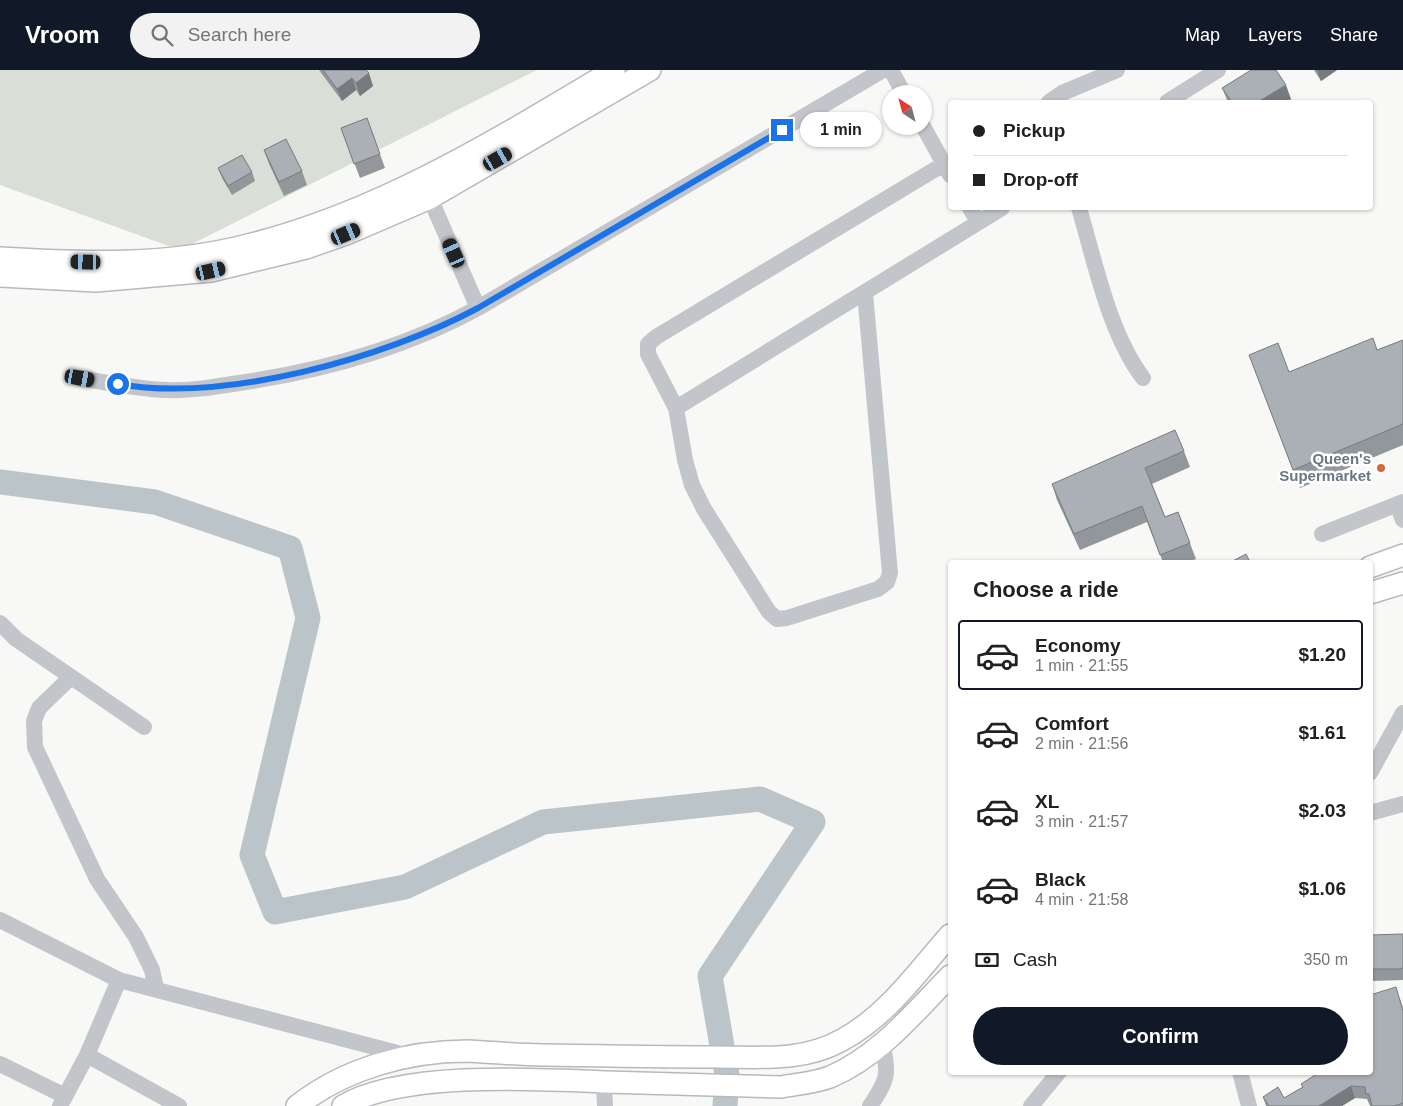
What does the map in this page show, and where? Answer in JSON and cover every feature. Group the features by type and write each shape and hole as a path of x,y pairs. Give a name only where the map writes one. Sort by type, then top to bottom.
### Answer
{"main road":[{"path":"0,276 60,280 123,271 192,255 247,246 369,205 444,168 614,70"},
{"path":"0,258 123,271 211,271 262,260 346,234 430,198 650,70"},
{"path":"1373,566 1403,555"},
{"path":"1373,592 1403,583"},
{"path":"297,1106 332,1084 374,1066 409,1056 466,1051 516,1055 650,1057 787,1058 810,1054 828,1047 862,1027 882,1012 948,937"},
{"path":"349,1105 387,1091 427,1084 490,1080 781,1087 830,1076 858,1062 882,1044 948,978"},
{"path":"374,1066 387,1091"}],"street":[{"path":"80,378 138,388 169,390 204,388 266,379 344,361 410,340 445,326 478,308 883,70"},
{"path":"891,70 899,85"},
{"path":"1052,100 1062,93 1117,70"},
{"path":"1170,100 1218,70"},
{"path":"865,293 890,573 887,582 878,589 787,618 777,619 769,612 704,509 692,485 676,408 648,354 648,344 656,336 947,169 927,135"},
{"path":"430,198 478,308"},
{"path":"971,210 978,222"},
{"path":"676,408 999,210"},
{"path":"1081,210 1118,338 1128,359 1143,378"},
{"path":"1322,534 1400,503 1403,520"},
{"path":"0,623 16,639 144,727"},
{"path":"71,677 39,708 34,721 35,747 97,879 136,937 152,970 156,989"},
{"path":"1373,767 1403,712"},
{"path":"1373,812 1403,804"},
{"path":"0,920 119,980 409,1056"},
{"path":"0,1064 62,1101 87,1056 119,980"},
{"path":"870,1106 884,1087 888,1072 882,1044"},
{"path":"87,1056 179,1106"},
{"path":"1030,1106 1056,1075"},
{"path":"1241,1075 1249,1106"},
{"path":"604,1082 605,1106"}],"shaded area":[{"path":"0,70 537,70 180,250 0,185"}],"building":[{"path":"323,70 366,70 369,73 356,83 352,78 337,89"},
{"path":"1251,70 1276,70 1286,85 1261,100 1231,100 1222,88"},
{"path":"367,118 380,154 354,164 341,128"},
{"path":"286,139 302,171 279,182 264,150"},
{"path":"242,155 252,172 228,186 218,168"},
{"path":"1373,338 1377,350 1403,340 1403,424 1293,470 1249,355 1278,343 1289,372"},
{"path":"1175,430 1184,451 1145,468 1165,517 1178,512 1190,543 1160,555 1142,506 1074,534 1052,484"},
{"path":"1246,554 1249,560 1235,560"},
{"path":"1403,934 1403,968 1373,969 1373,935"},
{"path":"1396,987 1403,1011 1403,1103 1394,1106 1372,1106 1365,1087 1351,1086 1319,1106 1269,1106 1263,1097 1278,1087 1284,1098 1303,1087 1301,1084 1315,1075 1373,1075 1373,994"}],"waterway":[{"path":"0,482 155,502 290,548 308,618 252,855 275,912 405,887 543,822 760,799 813,822 710,976 727,1075 725,1106"}],"place":[{"name":"Queen's Supermarket","path":"1381,468"}],"route":[{"path":"118,384 138,388 169,390 204,388 266,379 344,361 410,340 445,326 478,308 782,130"}]}
